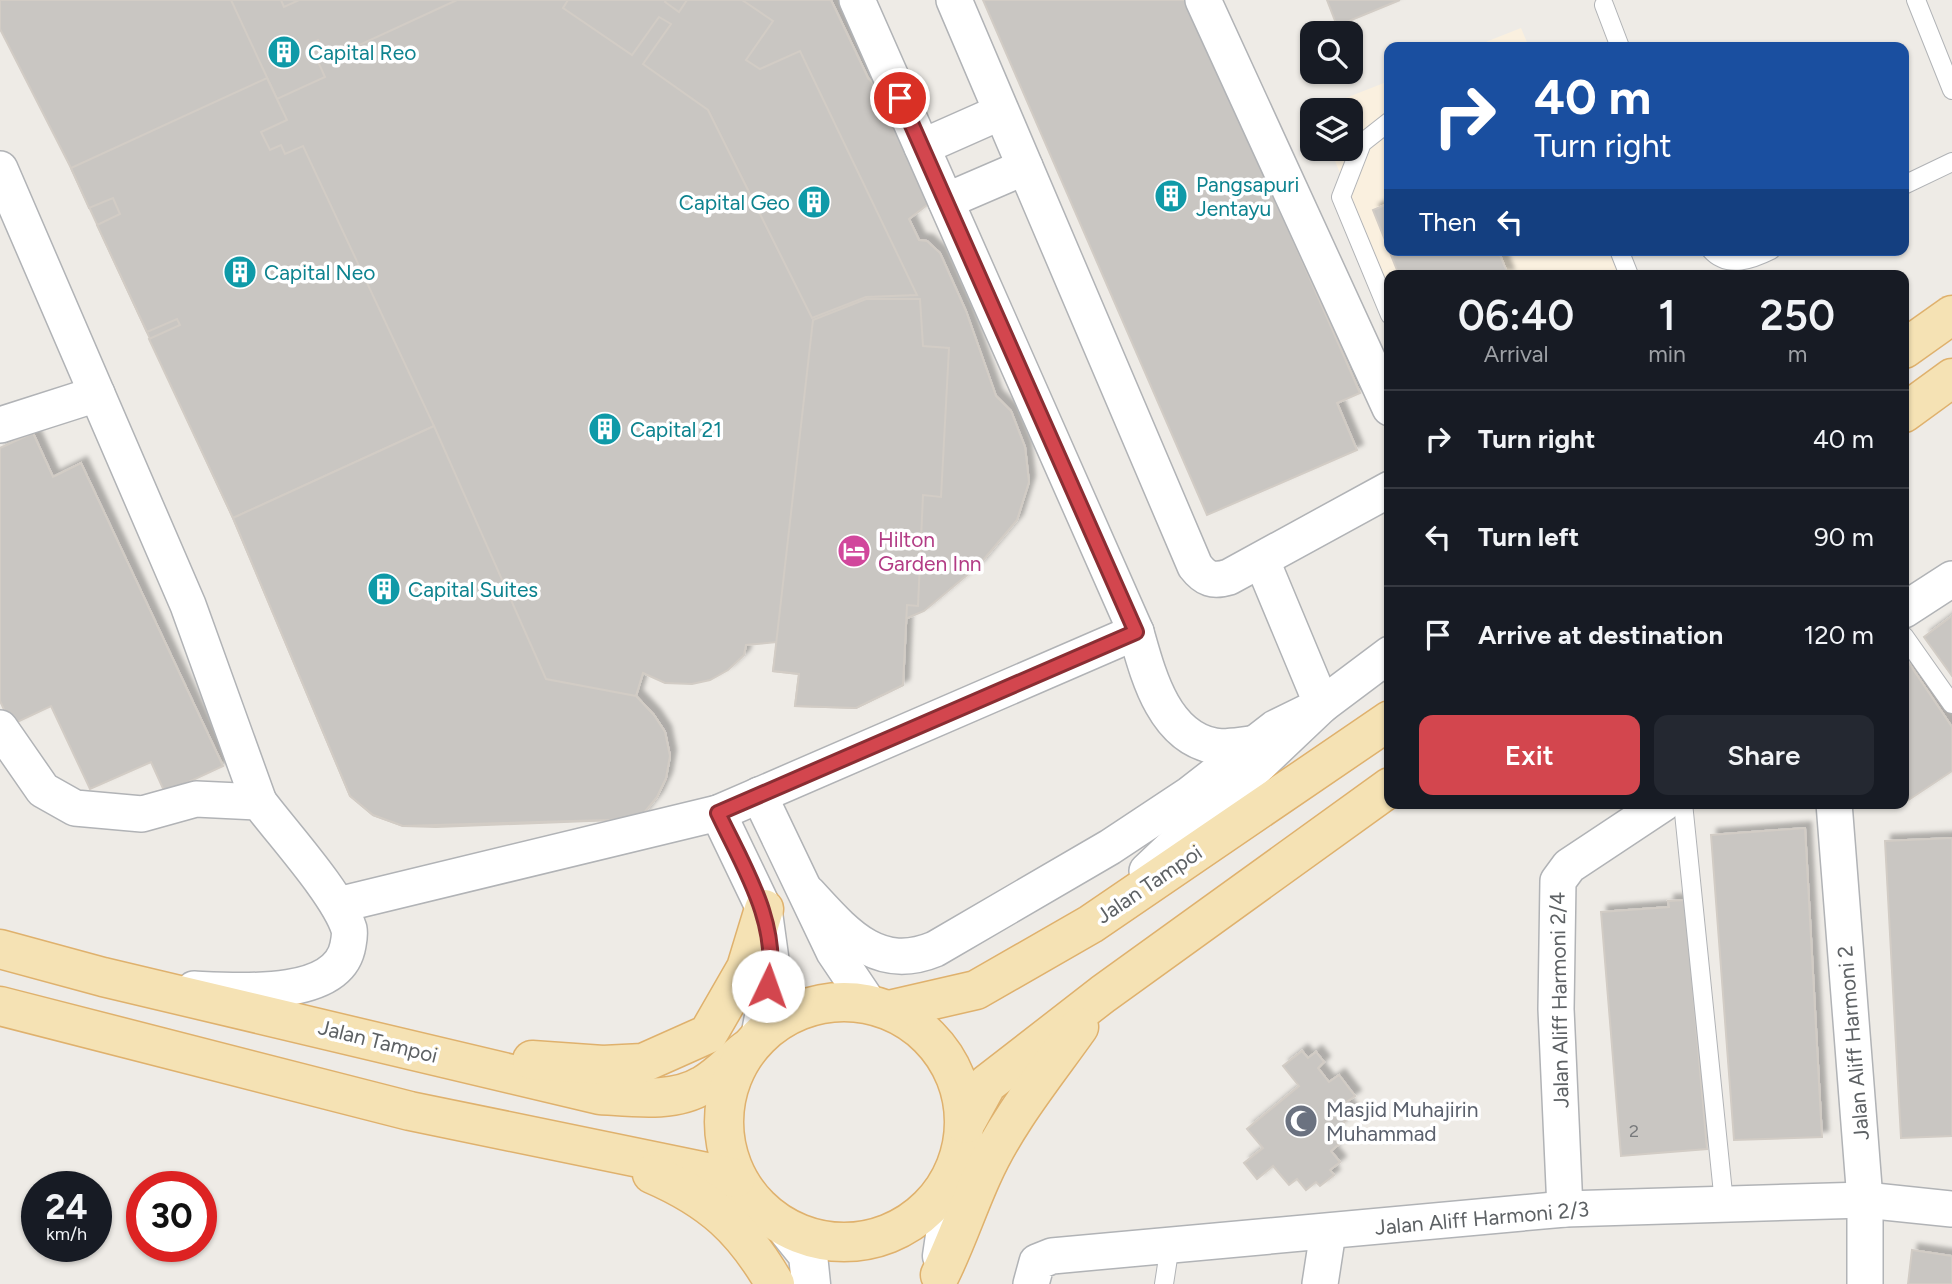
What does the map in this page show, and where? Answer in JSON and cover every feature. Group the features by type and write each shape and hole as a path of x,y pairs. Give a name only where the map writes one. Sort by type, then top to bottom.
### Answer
{"main road":[{"path":"1909,345 1952,315"},
{"path":"1909,409 1952,378"},
{"name":"Jalan Tampoi","path":"879,1007 976,990 1091,924 1384,724"},
{"path":"965,1124 987,1084 1103,994 1384,791"},
{"path":"429,1054 603,1065 643,1063 676,1051 708,1034 729,1001 746,968 764,909"},
{"name":"Jalan Tampoi","path":"0,949 103,977 159,988 600,1095 653,1098 702,1086 753,1042"},
{"path":"939,1280 982,1176 1011,1123 1103,994"},
{"path":"939,1280 954,1175 962,1151 965,1124 962,1098 948,1062 923,1031 879,1007 840,1002 810,1006 783,1017 753,1042 730,1079 723,1112 725,1146 736,1178 757,1208 787,1229 824,1242 863,1242 888,1234 900,1230 931,1207 954,1175"},
{"path":"0,1006 410,1111 736,1178"},
{"path":"545,1139 634,1166 707,1202 738,1228 775,1284"},
{"path":"787,1229 808,1255 811,1284"}],"street":[{"path":"857,0 1136,632 1154,694 1189,737 1215,747 1251,744"},
{"path":"954,0 1195,566 1203,577 1216,581 1384,501"},
{"path":"1203,0 1384,395"},
{"path":"922,147 1002,112"},
{"path":"946,201 1025,167"},
{"path":"0,169 188,606 259,802 338,905 350,932 347,953 339,966 323,977 285,990 159,988"},
{"path":"0,425 97,394"},
{"path":"1262,561 1322,705"},
{"path":"1909,607 1952,579"},
{"path":"338,905 718,813 1136,632"},
{"path":"1091,924 1322,705 1384,658"},
{"path":"808,893 866,949 914,958 936,949 1110,847 1190,794 1251,744 1275,728 1322,705"},
{"path":"0,728 43,790 75,808 142,814 196,799 259,802"},
{"path":"759,794 834,952 879,1007"},
{"name":"Jalan Aliff Harmoni 2/4","path":"1565,1209 1556,1009 1558,881 1569,866 1655,809"},
{"name":"Jalan Aliff Harmoni 2","path":"1833,809 1865,1200 1865,1284"},
{"path":"718,813 764,909 772,967 753,1042"},
{"name":"Jalan Aliff Harmoni 2/3","path":"1031,1280 1037,1262 1052,1256 1565,1209 1865,1200 1952,1209"},
{"path":"1320,1284 1328,1232"}],"lane":[{"path":"1916,0 1952,90"},
{"path":"1604,5 1618,42"},
{"path":"1384,126 1362,142 1341,197 1384,301"},
{"path":"1909,183 1952,162"},
{"path":"1717,256 1746,262 1758,256"},
{"path":"1909,643 1952,704"},
{"path":"1684,809 1724,1203"},
{"path":"1164,1284 1170,1245"}],"shaded area":[{"path":"1521,28 1527,42 1486,42"},
{"path":"1384,83 1384,256 1614,256 1620,270 1384,270 1384,279 1335,161 1363,161 1363,98 1346,98"}],"building":[{"name":"Capital 21","path":"0,0 831,0 868,78 885,97 928,190 927,205 909,219 919,240 927,241 940,253 966,311 996,396 1011,411 1025,447 1029,482 1017,520 979,565 924,611 905,619 903,685 856,708 795,706 799,674 773,671 777,642 746,645 744,655 728,670 710,680 692,684 665,683 643,673 636,696 665,732 670,756 666,778 657,797 639,819 436,827 403,826 373,815 350,796 233,518 71,168 0,29"},
{"name":"Capital Reo","path":"231,0 281,0 284,7 299,0 457,0 327,60 318,40 310,44 325,77 277,99"},
{"name":"Capital Geo","path":"568,0 666,0 665,2 679,12 687,0 742,0 773,21 746,60 760,69 800,51 917,295 866,297 812,318 708,110 643,64 671,24 659,17 632,55 563,8"},
{"name":"Pangsapuri Jentayu","path":"983,0 1188,0 1360,393 1337,403 1357,450 1207,515"},
{"path":"1327,0 1400,0 1349,21 1335,21"},
{"name":"Capital Neo","path":"267,78 287,120 261,132 270,150 281,145 285,154 303,146 434,426 233,518 149,339 180,325 177,319 147,332 97,225 120,214 113,198 89,208 71,168"},
{"path":"1384,205 1384,238 1373,210"},
{"path":"1391,256 1500,256 1506,270 1397,270"},
{"name":"Hilton Garden Inn","path":"866,299 920,299 923,346 949,348 941,497 923,495 918,606 907,605 903,685 856,708 795,706 799,674 773,671 813,320"},
{"name":"Capital Suites","path":"434,426 546,679 636,696 665,732 670,756 666,778 657,797 639,819 403,826 373,815 350,796 233,518"},
{"path":"33,433 53,477 81,463 223,766 165,793 151,762 90,789 51,706 11,725 0,701 0,448"},
{"path":"1952,616 1952,676 1924,637"},
{"path":"1909,663 1952,727 1952,771 1909,800"},
{"path":"1805,828 1822,1137 1734,1140 1711,835"},
{"path":"1952,838 1952,1136 1901,1138 1885,841"},
{"path":"1685,900 1707,1149 1621,1156 1601,912 1669,907 1668,901"},
{"name":"Masjid Muhajirin Muhammad","path":"1302,1051 1308,1058 1316,1052 1324,1062 1318,1068 1329,1082 1339,1075 1355,1096 1345,1103 1354,1114 1331,1133 1339,1144 1331,1151 1340,1162 1330,1170 1334,1175 1320,1186 1316,1182 1306,1190 1297,1179 1289,1185 1273,1166 1257,1179 1244,1163 1263,1148 1247,1129 1299,1086 1283,1066"},
{"path":"1912,1250 1952,1256 1952,1284 1908,1284"}],"place":[{"name":"Capital Reo","path":"284,52"},
{"name":"Pangsapuri Jentayu","path":"1171,196"},
{"name":"Capital Geo","path":"814,202"},
{"name":"Capital Neo","path":"240,272"},
{"name":"Capital 21","path":"605,429"},
{"name":"Hilton Garden Inn","path":"854,551"},
{"name":"Capital Suites","path":"384,589"},
{"name":"Masjid Muhajirin Muhammad","path":"1301,1121"}],"route":[{"path":"768,986 772,967 764,909 718,813 1136,632 900,98"}]}
